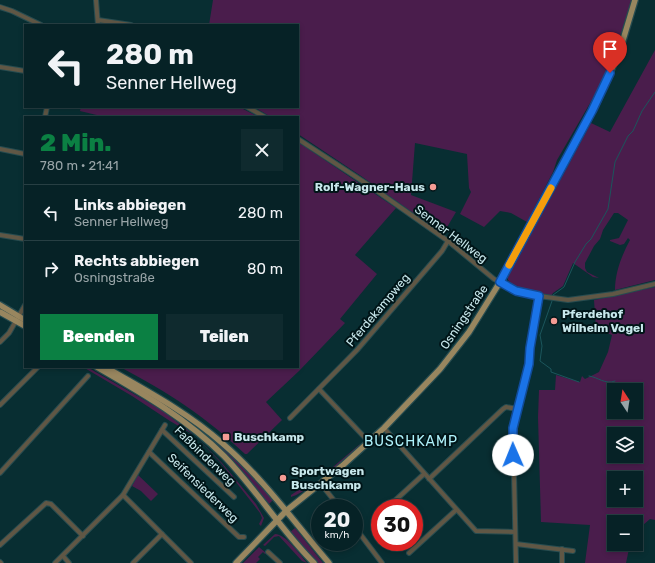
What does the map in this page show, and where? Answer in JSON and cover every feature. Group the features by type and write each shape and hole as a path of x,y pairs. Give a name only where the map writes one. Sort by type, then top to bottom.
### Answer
{"main road":[{"name":"Osningstraße","path":"236,563 286,511 321,484 384,428 451,356 475,324 500,282 604,87 624,38 635,0"},
{"path":"0,305 24,325"},
{"path":"0,312 24,320"},
{"path":"99,368 168,410 203,437 232,466 314,563"},
{"path":"107,368 171,405 206,430 245,465 329,563"}],"street":[{"path":"96,0 98,24"},
{"path":"0,7 39,24"},
{"path":"98,20 124,24"},
{"path":"0,67 24,71"},
{"path":"249,108 263,116"},
{"name":"Senner Hellweg","path":"299,140 370,186 448,241 500,282 516,291 562,300 573,300 613,294 655,284"},
{"path":"0,149 24,154"},
{"path":"0,235 24,239"},
{"name":"Pferdekampweg","path":"290,418 366,341 448,241"},
{"path":"516,563 513,434 529,364 530,348 539,296"},
{"path":"0,342 9,333 24,307"},
{"path":"0,405 37,368"},
{"path":"0,473 88,376"},
{"path":"319,389 369,442"},
{"path":"429,479 503,409 506,407 518,408"},
{"name":"Faßbinderweg","path":"55,563 123,495 165,425"},
{"path":"384,428 476,531 515,532"},
{"name":"Faßbinderweg","path":"162,430 234,497"},
{"name":"Seifensiederweg","path":"149,452 239,536 244,537"},
{"path":"397,499 424,474"},
{"path":"321,484 333,499"},
{"path":"123,495 191,563"},
{"path":"0,545 44,503 51,504 83,536"},
{"path":"409,553 456,510"},
{"path":"133,563 162,534"},
{"path":"363,538 382,563"},
{"path":"516,544 572,551"},
{"path":"562,549 562,563"},
{"path":"268,552 280,563"},
{"path":"63,556 69,563"}],"shaded area":[{"path":"213,0 632,0 613,58 593,98 557,160 553,172 527,222 511,213 500,211 484,227 460,214 471,192 469,188 467,154 415,143 411,195 456,212 443,234 299,135 299,116 269,116 256,108 299,108 299,24 209,24"},
{"path":"655,50 655,280 615,290 616,277 624,252 630,240 628,238 624,244 620,245 610,241 619,238 628,220 618,213 614,213 585,263 587,272 599,278 593,277 573,263 563,286 551,296 515,287 508,280 508,277 591,123 610,132"},
{"path":"81,108 241,108 257,116 101,116 80,111"},
{"path":"299,143 396,208 355,255 377,274 340,319 345,323 299,371 266,402 282,420 247,454 245,454 216,428 186,406 122,368 299,368"},
{"path":"655,287 655,520 650,519 643,525 643,515 607,515 607,551 629,551 626,563 585,563 590,525 541,522 538,417 539,390 555,390 556,375 580,382 582,376 585,379 599,372 608,352 612,335 596,329 594,300"},
{"path":"85,368 89,368 160,409 194,435 170,421"},
{"path":"177,413 187,418 225,449 274,499 269,504 248,478 226,456 203,434"},
{"path":"196,437 222,463 256,504 264,518 261,526 259,524 262,518 260,513 221,463"},
{"path":"360,444 358,449 337,467 333,467"},
{"path":"138,475 158,494 151,501 141,491 132,486"},
{"path":"312,481 306,489 291,497 291,495"},
{"path":"295,528 311,548 311,551 313,551 323,563 317,563 290,532"},
{"path":"275,534 284,537 307,563 302,561 279,536 274,537 265,546 263,545"},
{"path":"259,547 266,553 265,554 263,552 258,557 260,559 256,563 243,563"}],"waterway":[{"path":"553,295 564,287 575,262 586,244 591,239 608,209 615,162 628,136 633,131 642,111 655,92"},
{"path":"552,301 540,335 542,346 540,361 551,369 551,372 579,382"},
{"path":"589,376 608,382 615,381"}],"slow traffic":[{"path":"509,265 551,188"}],"place":[{"name":"Rolf-Wagner-Haus","path":"433,187"},
{"name":"Pferdehof Wilhelm Vogel","path":"554,321"},
{"name":"Buschkamp","path":"226,437"},
{"name":"Sportwagen Buschkamp","path":"283,478"}],"district":[{"name":"BUSCHKAMP","path":"411,441"}],"route":[{"path":"513,455 513,428 529,364 530,348 539,296 516,291 500,282 592,111 610,73"}]}
